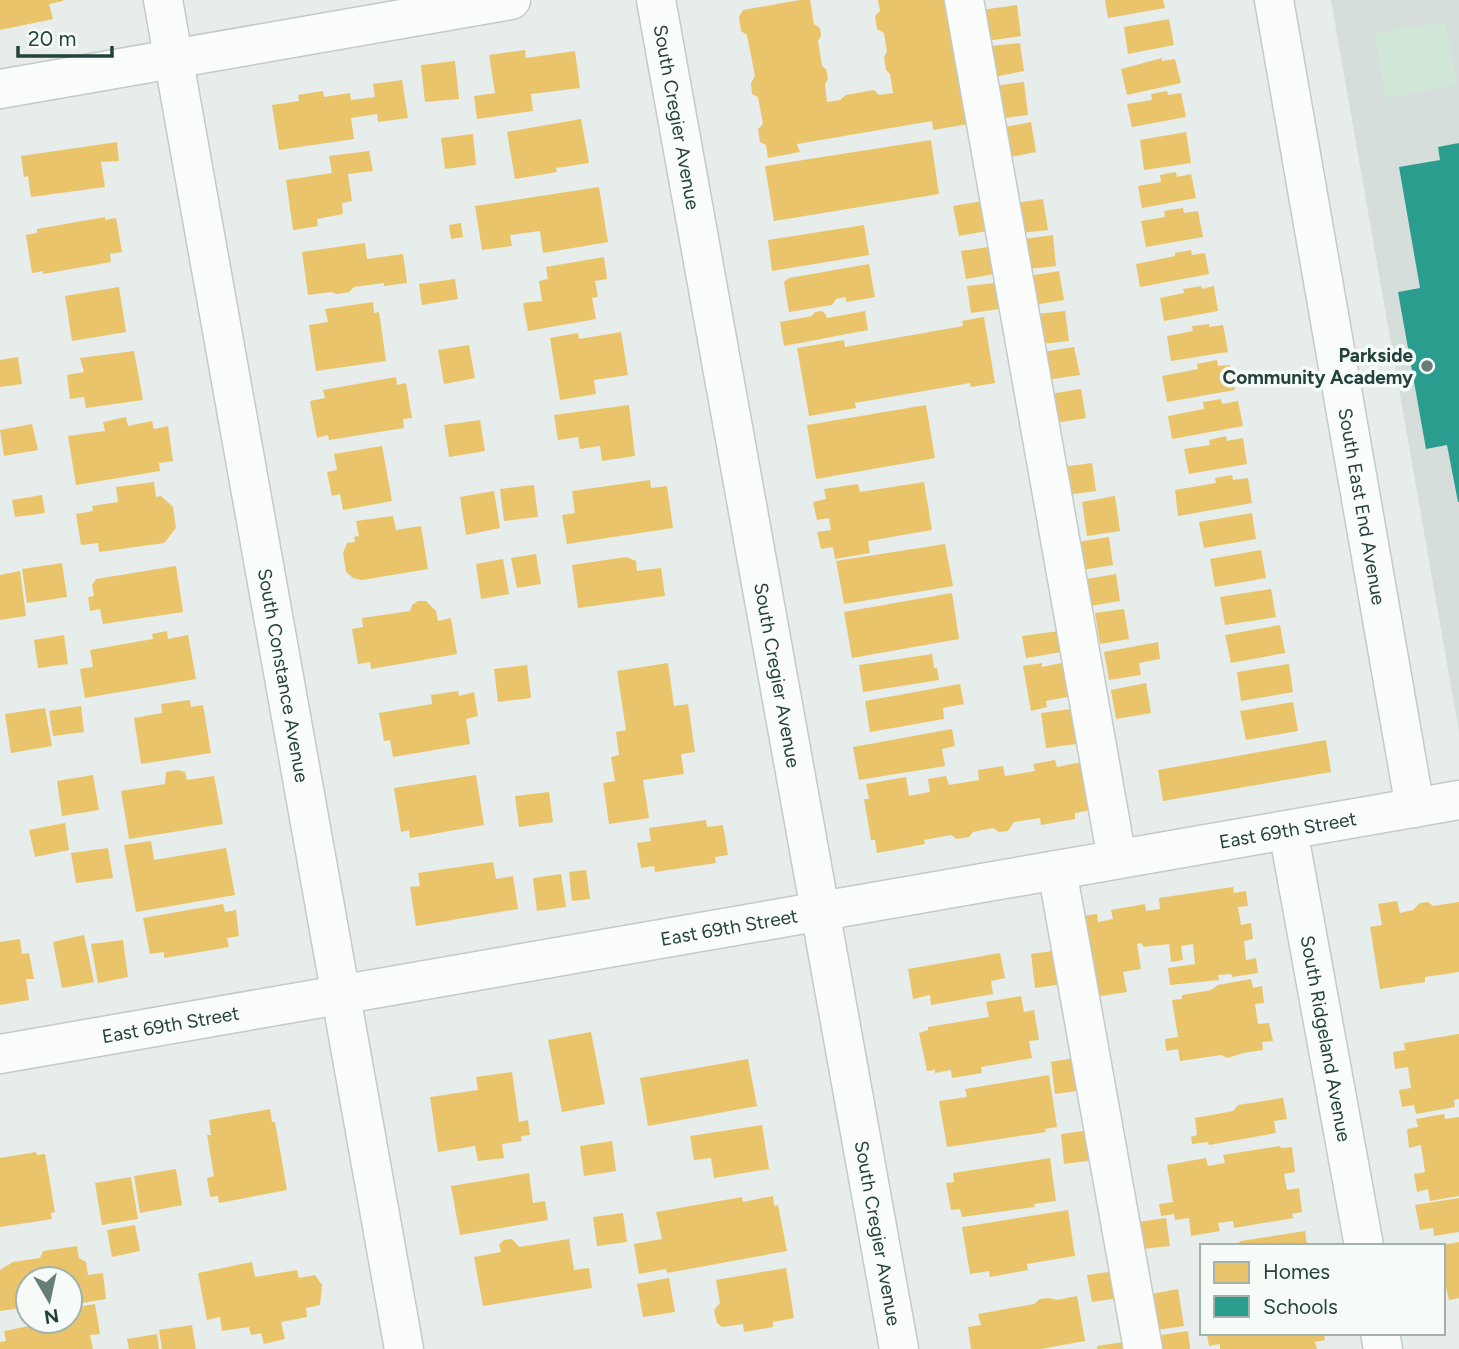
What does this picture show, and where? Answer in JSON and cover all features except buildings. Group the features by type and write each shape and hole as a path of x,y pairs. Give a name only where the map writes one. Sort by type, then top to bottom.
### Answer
{"street":[{"name":"South Constance Avenue","path":"163,0 404,1349"},
{"path":"0,89 511,0"},
{"name":"South Cregier Avenue","path":"656,0 898,1349"},
{"path":"964,0 1117,859"},
{"name":"South East End Avenue","path":"1274,0 1415,808"},
{"name":"East 69th Street","path":"0,1054 1459,800"},
{"name":"South Ridgeland Avenue","path":"1288,830 1364,1244"},
{"path":"1057,870 1143,1349"}],"shaded area":[{"name":"Parkside Community Academy","path":"1331,0 1459,0 1459,732"}],"green space":[{"path":"1445,21 1457,85 1386,98 1374,34"}],"place":[{"name":"Parkside Community Academy","path":"1427,366"}]}
